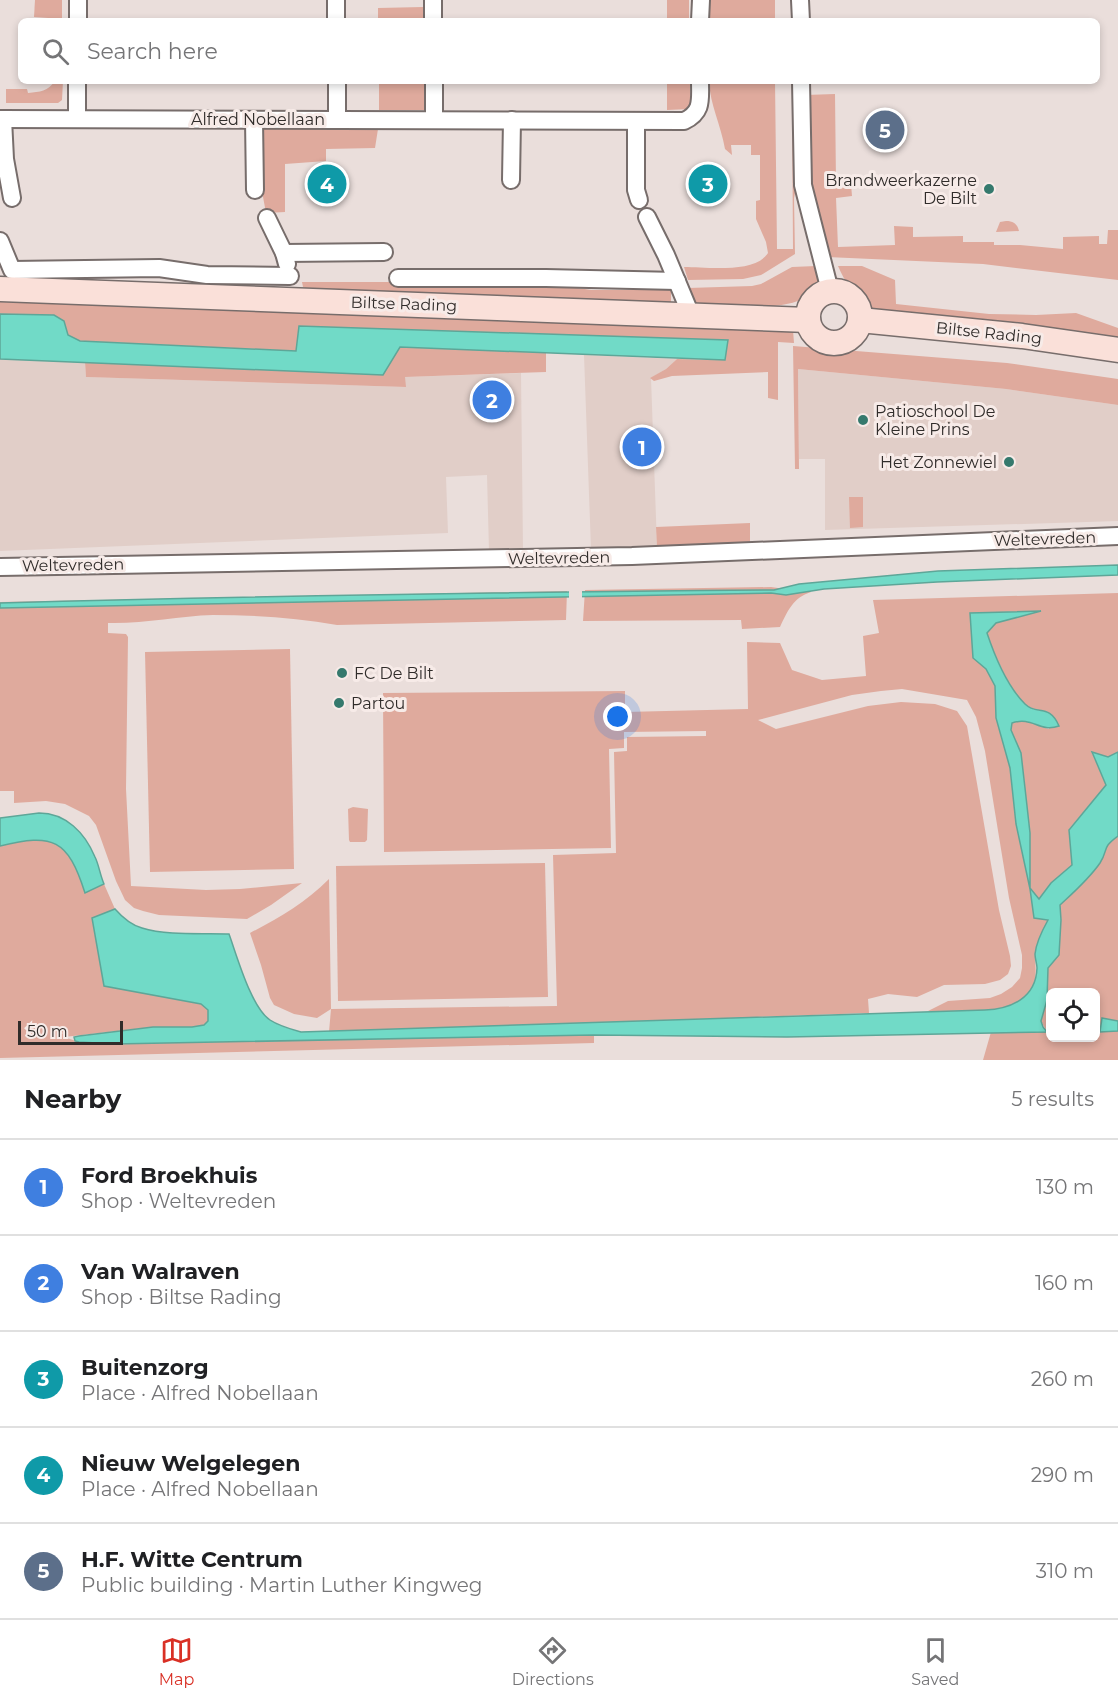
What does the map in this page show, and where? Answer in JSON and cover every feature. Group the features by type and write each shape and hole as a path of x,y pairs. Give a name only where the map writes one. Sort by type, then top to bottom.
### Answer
{"main road":[{"name":"Biltse Rading","path":"0,289 290,288 691,315 808,320"},
{"path":"835,291 854,300 859,309 860,320 852,337 843,342 834,343 825,342 817,337 808,320 812,303 826,292 835,291"},
{"name":"Biltse Rading","path":"860,320 1022,336 1118,350"}],"street":[{"path":"78,0 78,18"},
{"path":"336,0 336,18"},
{"path":"433,0 434,18"},
{"path":"700,0 700,18"},
{"path":"801,0 801,18"},
{"path":"77,84 77,119"},
{"path":"337,84 337,119"},
{"path":"434,84 434,119"},
{"name":"Alfred Nobellaan","path":"12,198 2,159 2,119 684,121 693,117 700,104 700,84"},
{"path":"801,84 803,185 828,283 826,292"},
{"path":"254,120 255,190"},
{"path":"511,180 512,120"},
{"path":"636,121 636,190 639,200"},
{"path":"647,217 691,315"},
{"path":"0,241 12,270 159,268 290,288 284,253 267,218"},
{"path":"284,253 384,252"},
{"path":"398,278 677,281"},
{"name":"Weltevreden","path":"0,567 643,556 1118,536"}],"shaded area":[{"path":"35,0 62,0 62,18 34,17"},
{"path":"667,0 689,0 689,18 667,18"},
{"path":"708,0 775,0 775,18 708,18"},
{"path":"423,7 424,18 378,18 378,8"},
{"path":"52,84 63,84 62,100 58,103 6,103 6,89 27,89 28,93 47,89"},
{"path":"379,84 424,84 424,110 379,110"},
{"path":"667,84 690,84 690,109 667,110"},
{"path":"709,84 775,84 777,249 793,249 792,96 797,96 795,254 761,275 743,279 688,280 684,267 742,267 762,260 768,253 756,219 756,201 760,200 760,155 751,155 751,145 731,145 732,155 725,149"},
{"path":"835,94 836,183 851,184 852,196 836,198 838,247 895,245 894,226 913,227 913,237 963,236 963,242 994,242 994,245 1063,249 1063,237 1099,236 1099,244 1107,244 1108,230 1118,230 1118,280 983,264 827,257 807,182 805,95"},
{"path":"258,128 378,129 375,148 326,149 326,161 285,164 285,212 266,213 261,186"},
{"path":"1000,222 1015,223 1019,231 996,232"},
{"path":"816,266 818,283 810,295 795,302 775,306 698,305 691,301 688,288 752,286 761,284 792,267"},
{"path":"838,266 862,266 895,280 896,304 989,314 1076,313 1118,328 1118,342 869,310 851,289"},
{"path":"302,282 540,282 591,290 671,290 671,303 310,290 303,287"},
{"path":"0,302 354,310 793,330 794,343 778,342 778,400 768,398 768,372 672,376 654,381 650,378 666,369 677,359 725,360 728,340 299,327 297,351 80,341 68,335 64,321 54,315 0,314"},
{"path":"0,314 54,315 64,321 68,335 80,341 296,351 299,326 728,340 725,360 400,347 383,375 0,359"},
{"path":"400,346 546,353 546,372 405,377 406,387 86,377 85,362 135,363"},
{"path":"793,346 1007,363 1118,379 1118,405 1006,389 798,369 799,469 795,469"},
{"path":"584,355 677,359 651,378 657,546 591,549"},
{"path":"0,359 85,362 86,377 405,387 404,377 521,373 523,550 489,551 487,475 446,477 448,533 0,551"},
{"path":"798,369 1006,389 1118,405 1118,521 825,530 825,459 799,459"},
{"path":"849,497 863,497 863,527 850,528"},
{"path":"750,523 750,545 657,546 656,527"},
{"path":"1118,565 1118,575 937,582 824,589 786,595 771,593 0,608 0,603 774,590 799,584 938,571"},
{"path":"809,585 811,592 795,601 780,627 742,629 741,620 583,621 585,590 771,587 785,589"},
{"path":"567,591 566,620 337,625 276,617 213,615 108,623 108,633 126,634 128,637 126,789 131,886 206,890 302,883 247,919 159,915 134,908 125,900 96,825 89,816 65,804 46,801 14,803 14,791 0,791 0,602"},
{"path":"1118,593 1118,752 1108,758 1092,753 1106,785 1069,829 1072,865 1051,883 1039,899 1031,890 1049,919 1035,954 1034,983 1028,995 1017,1003 989,1011 928,1011 948,1001 990,998 1001,994 1020,978 1022,955 1009,898 985,751 976,717 967,700 902,689 852,695 758,720 776,729 868,706 901,702 935,704 957,711 967,726 999,910 1010,956 1011,966 1008,974 1000,980 985,984 944,985 917,997 888,994 868,999 869,1013 329,1032 331,1009 557,1006 553,855 616,853 614,752 627,751 627,737 706,736 706,731 624,732 624,748 609,749 611,848 384,852 383,693 625,691 625,712 748,709 747,642 780,643 792,670 822,680 866,676 863,636 879,633 873,600","holes":["1037,611 995,623 986,633 1010,685 1029,707 1048,712 1049,729 1023,720 1012,723 1011,730 1021,753 1030,833 1030,884 1016,824 1010,768 996,718 995,686 986,669 970,613"]},
{"path":"1041,611 996,623 987,633 1002,670 1018,696 1029,707 1047,712 1059,726 1046,728 1019,721 1012,723 1011,730 1021,753 1030,833 1030,888 1039,899 1051,883 1072,865 1069,830 1106,785 1092,752 1108,757 1118,752 1118,836 1107,846 1103,858 1091,874 1060,905 1059,955 1048,968 1046,1004 1041,1021 1046,1032 787,1037 594,1035 114,1044 75,1041 74,1037 79,1036 153,1027 192,1027 204,1025 208,1021 208,1010 201,1004 104,986 92,918 115,909 130,923 152,931 229,934 245,980 263,1013 277,1024 301,1032 985,1010 1013,1004 1027,994 1036,978 1036,950 1048,920 1034,918 1016,824 1010,768 996,718 995,686 986,669 973,658 970,613"},
{"path":"290,649 294,869 150,872 145,652"},
{"path":"353,807 368,809 367,840 365,842 350,842 349,840 348,809"},
{"path":"39,813 58,816 80,833 91,848 104,884 85,893 72,861 56,844 33,840 0,846 0,818"},
{"path":"1118,836 1118,1021 1102,1019 1101,1032 1118,1031 1118,1060 983,1060 991,1032 1046,1032 1046,1042 1100,1042 1100,988 1047,988 1048,968 1052,962 1061,920 1060,905 1096,869 1107,846"},
{"path":"32,839 54,843 62,848 74,862 85,892 104,884 115,909 92,919 104,986 201,1004 208,1010 208,1022 204,1025 153,1027 64,1037 79,1042 114,1044 594,1035 594,1043 0,1058 0,846"},
{"path":"545,863 548,997 338,1001 336,866"},
{"path":"329,879 331,1009 317,1018 294,1014 274,1005 250,933 291,909"},
{"path":"1046,1004 1046,1030 1041,1021"},
{"path":"1102,1018 1118,1021 1118,1031 1100,1032"}],"pier":[{"path":"582,588 582,599 569,599 569,589"}],"place":[{"name":"H.F. Witte Centrum","path":"885,130"},
{"name":"Nieuw Welgelegen","path":"327,184"},
{"name":"Buitenzorg","path":"708,184"},
{"name":"Brandweerkazerne De Bilt","path":"989,189"},
{"name":"Van Walraven","path":"492,400"},
{"name":"Patioschool De Kleine Prins","path":"863,420"},
{"name":"Ford Broekhuis","path":"642,447"},
{"name":"Het Zonnewiel","path":"1009,462"},
{"name":"FC De Bilt","path":"342,673"},
{"name":"Partou","path":"339,703"}]}
